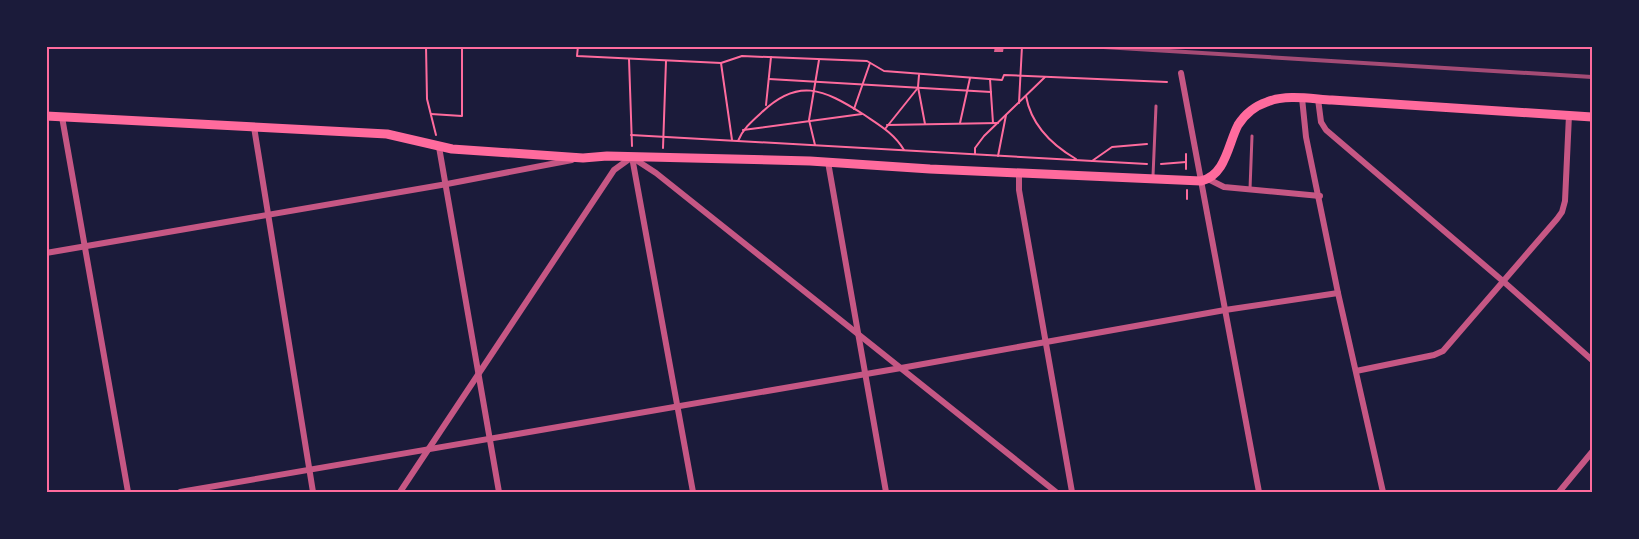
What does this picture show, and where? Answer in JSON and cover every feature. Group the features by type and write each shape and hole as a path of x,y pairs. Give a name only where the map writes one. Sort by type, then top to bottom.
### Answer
{"main road":[{"path":"46,116 387,134 439,147 583,158 663,157 828,162 1205,180 1224,161 1238,127 1249,111 1269,101 1302,98 1593,117"}],"street":[{"path":"1181,73 1205,180 1225,310 1259,492"},
{"path":"1302,98 1306,137 1320,196 1338,293 1383,492"},
{"path":"1318,99 1321,122 1326,130 1593,360"},
{"path":"1356,371 1434,355 1443,351 1563,212 1569,115"},
{"path":"62,117 128,492"},
{"path":"254,127 314,492"},
{"path":"439,147 499,492"},
{"path":"632,157 656,173 1056,492"},
{"path":"400,492 614,170 632,157"},
{"path":"632,157 693,492"},
{"path":"46,253 447,184 583,158"},
{"path":"828,162 856,332 886,492"},
{"path":"1019,172 1019,190 1072,492"},
{"path":"1205,180 1224,187 1320,196"},
{"path":"180,492 1225,310 1338,293"},
{"path":"1559,492 1593,452"}],"lane":[{"path":"1153,178 1156,106"},
{"path":"1250,189 1252,136"}],"path":[{"path":"426,46 427,99 439,147"},
{"path":"431,114 462,116 462,46"},
{"path":"578,46 577,56 721,63 742,56 819,59 870,63 884,71 919,75 1002,80 1004,75 1021,75 1167,82"},
{"path":"1004,48 1022,47 1019,103"},
{"path":"766,107 771,57"},
{"path":"628,59 632,157"},
{"path":"815,146 809,121 819,59"},
{"path":"663,157 666,61"},
{"path":"721,63 732,141"},
{"path":"854,109 870,63"},
{"path":"919,75 918,87 925,124"},
{"path":"975,154 975,147 978,143 1045,77"},
{"path":"960,123 970,78"},
{"path":"769,79 991,92"},
{"path":"990,79 993,123"},
{"path":"885,129 918,87"},
{"path":"738,141 743,130 775,99 788,92 804,90 828,96 854,109 885,129 899,141 904,150"},
{"path":"1026,96 1028,106 1041,129 1053,143 1078,160"},
{"path":"743,130 862,114"},
{"path":"998,156 1006,115"},
{"path":"887,125 998,123"},
{"path":"631,135 1154,165 1186,162"},
{"path":"1092,161 1112,147 1137,143 1155,144"}],"building":[{"path":"995,46 1004,46 1003,52 994,52"}],"railway":[{"path":"1087,46 1592,77"}]}
